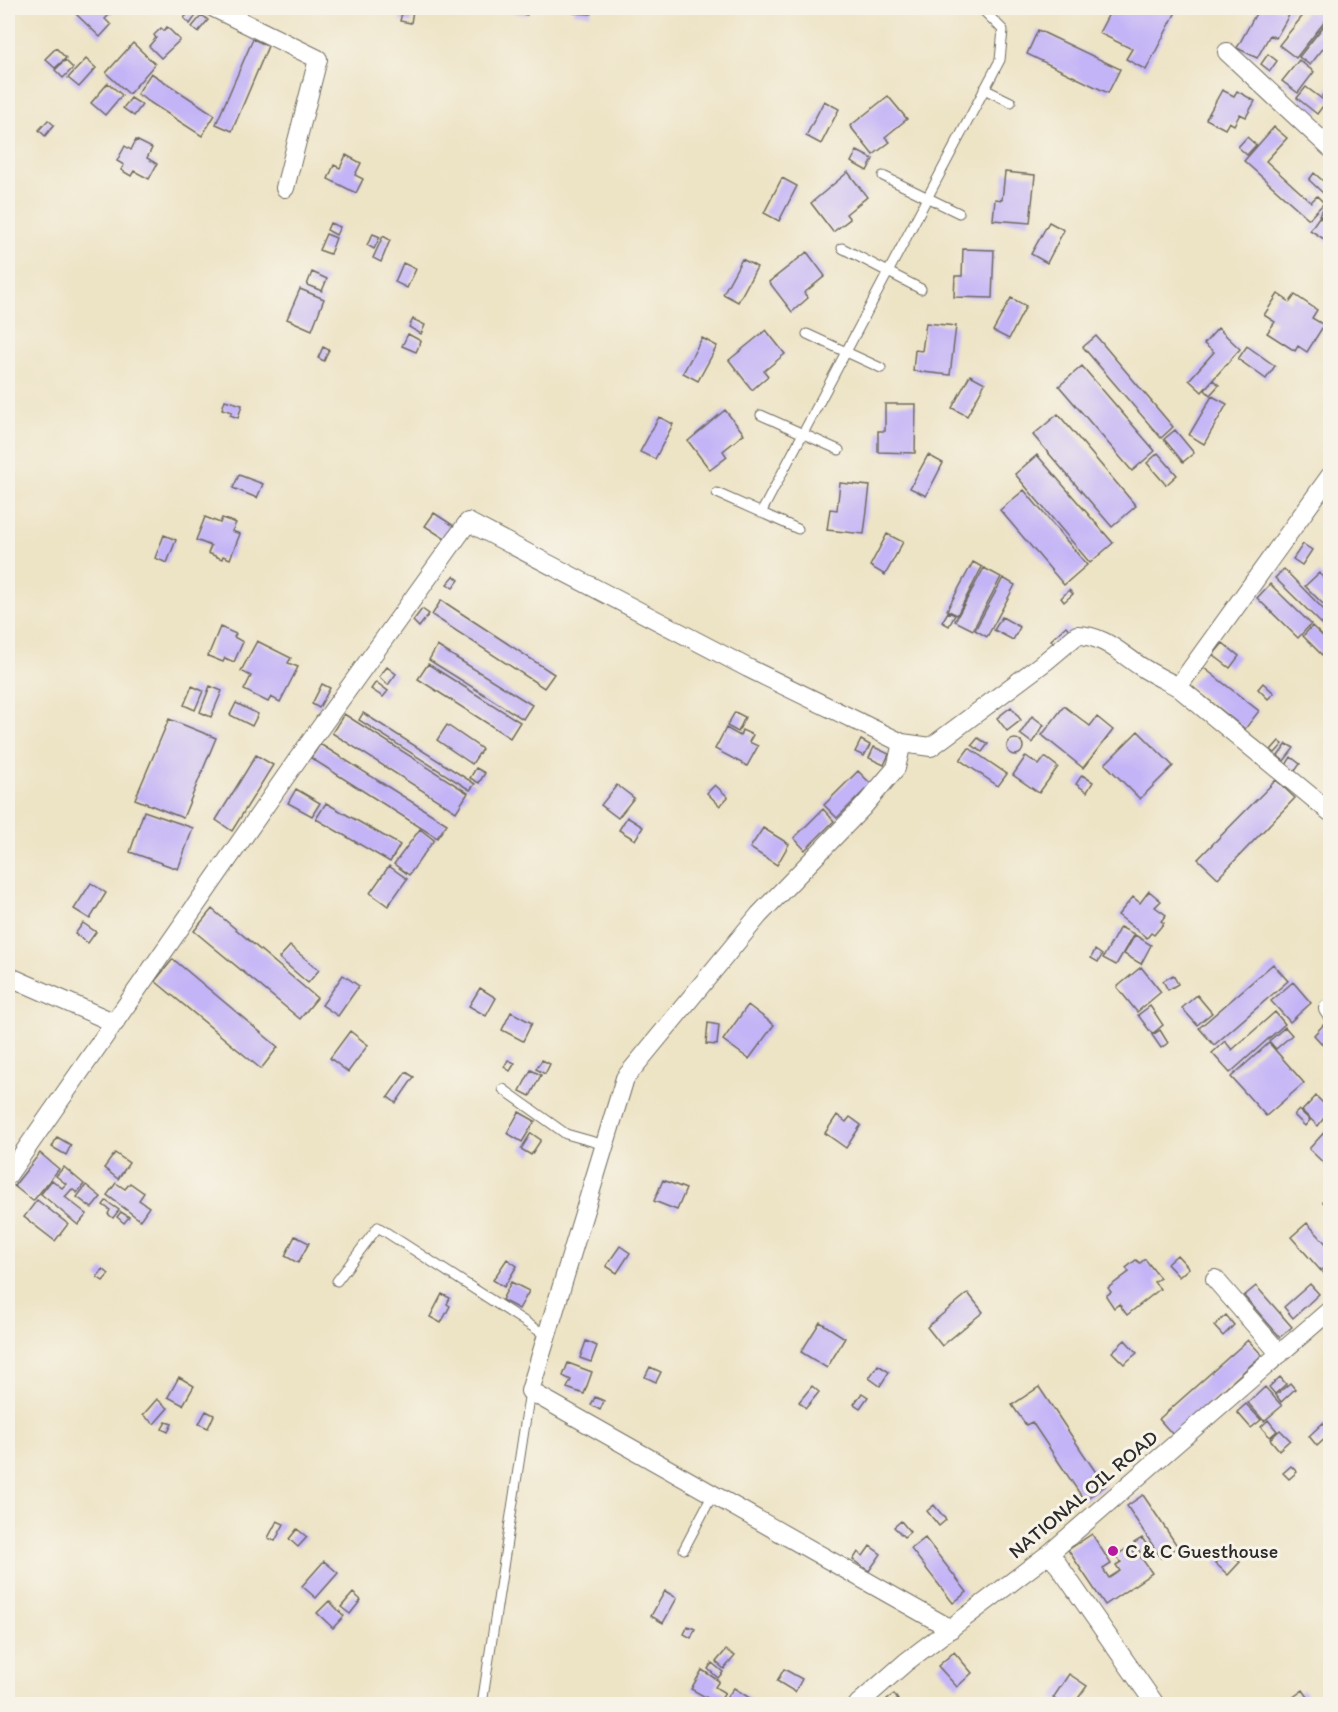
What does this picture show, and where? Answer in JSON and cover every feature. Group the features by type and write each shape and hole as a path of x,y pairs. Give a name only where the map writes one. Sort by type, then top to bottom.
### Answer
{"street":[{"path":"213,8 318,59 285,188"},
{"path":"1227,52 1330,148"},
{"path":"1178,687 1330,476"},
{"path":"8,1175 295,763 468,522 748,668 902,743 931,747 1077,635 1097,639 1117,648 1147,670 1178,687 1330,812"},
{"path":"902,743 896,768 863,807 759,915 625,1078 530,1391 951,1629"},
{"path":"8,976 115,1023"},
{"path":"1215,1279 1280,1354"},
{"name":"NATIONAL OIL ROAD","path":"858,1704 906,1662 1050,1553 1330,1310"},
{"path":"1050,1553 1155,1704"}],"lane":[{"path":"761,513 1000,60 1003,30 981,8"},
{"path":"984,89 1011,102"},
{"path":"883,176 959,213"},
{"path":"842,248 921,289"},
{"path":"807,334 880,368"},
{"path":"761,415 838,450"},
{"path":"717,494 798,529"},
{"path":"503,1089 566,1134 605,1145"},
{"path":"337,1281 378,1227 547,1336"},
{"path":"482,1704 530,1391"},
{"path":"684,1549 713,1494"}],"building":[{"path":"83,8 116,8 105,19 111,25 100,37 76,14"},
{"path":"512,8 529,8 527,15 511,12"},
{"path":"575,8 591,8 591,14 574,13"},
{"path":"1112,8 1178,8 1146,70 1126,59 1132,49 1099,33"},
{"path":"1259,8 1293,8 1276,38 1270,35 1257,58 1237,48"},
{"path":"1309,8 1330,8 1330,15 1296,58 1279,45"},
{"path":"403,9 413,10 411,23 400,21"},
{"path":"192,10 197,14 190,24 184,18"},
{"path":"202,15 208,20 198,32 192,27"},
{"path":"1330,18 1330,40 1310,65 1299,57"},
{"path":"167,27 180,40 161,58 149,46 156,38 154,35 161,28 164,31"},
{"path":"1038,30 1120,69 1108,93 1027,54"},
{"path":"253,39 268,46 232,131 216,124"},
{"path":"133,43 155,64 129,94 106,73"},
{"path":"56,48 66,58 55,68 45,59"},
{"path":"1268,54 1277,61 1270,71 1261,64"},
{"path":"86,59 96,68 79,87 68,78"},
{"path":"65,60 73,68 63,78 55,70"},
{"path":"1299,60 1314,72 1298,93 1282,81"},
{"path":"151,73 215,115 202,136 137,94"},
{"path":"108,83 122,95 105,115 91,103"},
{"path":"1330,86 1330,101 1329,102 1322,96"},
{"path":"1306,87 1326,102 1317,114 1297,98"},
{"path":"1222,90 1234,96 1237,91 1255,101 1246,117 1240,114 1234,125 1229,122 1225,129 1206,119"},
{"path":"888,96 907,119 885,137 890,142 873,155 850,126"},
{"path":"131,98 142,105 134,116 123,108"},
{"path":"824,101 839,109 821,144 806,136"},
{"path":"48,120 54,125 45,136 39,130"},
{"path":"1274,127 1287,138 1266,161 1311,202 1317,196 1324,203 1309,219 1244,161"},
{"path":"1247,137 1256,145 1247,155 1238,147"},
{"path":"136,140 152,148 147,158 157,164 149,179 134,171 131,176 121,170 124,165 117,161 125,146 131,150"},
{"path":"857,151 873,159 867,171 851,162"},
{"path":"346,155 361,163 355,175 363,179 356,193 328,179 334,165 340,168"},
{"path":"848,172 867,197 846,214 850,219 833,232 811,203"},
{"path":"1005,172 1035,175 1030,223 993,220 995,199 1002,200"},
{"path":"1314,173 1330,187 1324,194 1309,180"},
{"path":"782,178 797,186 779,221 764,213"},
{"path":"1326,205 1330,208 1329,221 1319,215"},
{"path":"1319,217 1330,224 1330,243 1310,230"},
{"path":"1049,222 1064,230 1047,263 1031,254"},
{"path":"330,223 340,227 336,235 327,230"},
{"path":"326,234 336,238 330,254 319,250"},
{"path":"373,234 380,237 374,249 367,245"},
{"path":"383,236 390,240 381,262 373,258"},
{"path":"963,249 994,250 992,298 954,297 955,276 962,276"},
{"path":"807,252 825,276 804,293 808,298 792,312 769,282"},
{"path":"742,259 757,267 738,302 723,294"},
{"path":"403,263 416,269 407,288 395,282"},
{"path":"312,272 327,279 322,291 307,285"},
{"path":"300,289 324,299 312,330 287,319"},
{"path":"1278,294 1290,302 1295,295 1317,310 1312,318 1324,325 1307,352 1298,346 1295,351 1267,333 1275,322 1264,315"},
{"path":"1011,298 1026,306 1009,339 993,331"},
{"path":"413,319 425,325 421,334 409,327"},
{"path":"926,323 956,326 950,375 913,371 915,350 922,351"},
{"path":"1218,328 1240,349 1202,392 1189,380 1214,352 1204,344"},
{"path":"766,330 785,354 764,371 768,376 752,390 729,360"},
{"path":"408,334 421,341 416,352 402,346"},
{"path":"1096,336 1173,427 1161,438 1083,347"},
{"path":"702,338 717,346 698,381 683,373"},
{"path":"1247,346 1275,366 1266,379 1238,359"},
{"path":"323,347 329,350 324,361 318,358"},
{"path":"1082,366 1155,451 1132,471 1059,386"},
{"path":"970,375 985,383 967,416 952,408"},
{"path":"1213,380 1219,385 1210,395 1205,390"},
{"path":"1212,396 1227,404 1204,444 1189,435"},
{"path":"225,400 242,405 238,418 230,415 232,412 222,409"},
{"path":"885,404 916,404 915,453 878,452 878,431 885,431"},
{"path":"725,410 744,434 723,451 727,457 710,470 688,441"},
{"path":"1058,414 1136,506 1112,527 1033,435"},
{"path":"659,417 673,424 655,459 640,452"},
{"path":"1175,430 1194,453 1183,462 1164,439"},
{"path":"1158,453 1177,475 1166,485 1147,463"},
{"path":"928,455 943,463 926,496 910,488"},
{"path":"1037,455 1113,543 1090,563 1015,474"},
{"path":"239,475 263,484 257,498 233,488"},
{"path":"840,483 870,486 864,534 827,530 830,509 837,510"},
{"path":"1024,490 1087,565 1064,585 1000,510"},
{"path":"434,513 454,526 445,539 425,526"},
{"path":"205,517 220,523 222,518 236,523 232,531 240,534 230,559 223,556 222,559 208,553 211,546 196,540"},
{"path":"887,534 903,542 885,575 870,566"},
{"path":"164,535 176,540 167,563 155,558"},
{"path":"1303,544 1312,550 1302,565 1293,559"},
{"path":"973,562 982,567 957,615 947,610"},
{"path":"984,568 1001,577 973,630 955,621"},
{"path":"1284,569 1330,616 1330,632 1275,578"},
{"path":"1319,573 1330,585 1330,611 1305,586"},
{"path":"454,576 459,580 453,588 447,584"},
{"path":"1003,578 1015,585 987,637 975,630"},
{"path":"1270,584 1311,624 1298,638 1257,598"},
{"path":"1069,590 1073,594 1064,602 1061,598"},
{"path":"441,600 554,674 544,688 432,615"},
{"path":"422,609 429,614 419,627 413,621"},
{"path":"948,612 955,615 949,626 942,622"},
{"path":"1002,617 1020,627 1013,640 994,630"},
{"path":"1066,626 1072,633 1056,646 1051,640"},
{"path":"1312,626 1330,643 1322,655 1303,636"},
{"path":"220,627 236,634 234,637 243,642 234,662 225,658 223,662 208,656"},
{"path":"257,641 291,658 288,663 298,667 280,702 271,697 268,702 244,690 251,676 241,671"},
{"path":"1223,643 1239,656 1230,668 1213,655"},
{"path":"437,646 532,705 523,719 429,660"},
{"path":"428,664 520,722 510,738 418,679"},
{"path":"387,667 396,674 388,685 379,677"},
{"path":"1204,668 1259,711 1245,729 1190,685"},
{"path":"376,682 388,691 383,697 371,689"},
{"path":"1263,683 1274,693 1268,699 1258,689"},
{"path":"322,684 330,688 319,708 312,704"},
{"path":"192,686 203,691 195,710 184,705"},
{"path":"210,686 222,691 211,717 200,712"},
{"path":"236,703 258,714 252,726 230,715"},
{"path":"1064,706 1090,726 1097,717 1113,730 1083,768 1042,735"},
{"path":"1011,707 1021,720 1007,731 997,718"},
{"path":"735,712 745,717 738,732 727,726"},
{"path":"363,713 475,784 470,790 359,720"},
{"path":"344,714 468,793 456,812 332,733"},
{"path":"1032,716 1044,725 1032,743 1020,734"},
{"path":"169,719 216,738 183,818 135,799"},
{"path":"447,725 482,749 472,764 437,740"},
{"path":"726,728 740,736 742,730 753,735 749,742 758,746 747,766 715,749"},
{"path":"1138,731 1173,766 1140,799 1105,764"},
{"path":"978,738 988,744 982,752 972,745"},
{"path":"1012,739 1018,739 1023,747 1021,753 1012,755 1007,750 1007,744"},
{"path":"861,740 870,745 864,756 855,752"},
{"path":"1279,741 1283,744 1275,753 1271,750"},
{"path":"320,744 447,824 437,838 311,758"},
{"path":"1287,744 1294,748 1284,761 1278,756"},
{"path":"874,747 889,754 884,765 869,758"},
{"path":"969,748 1007,774 998,786 960,760"},
{"path":"256,755 273,765 232,831 216,820"},
{"path":"1026,756 1039,765 1045,757 1058,767 1039,793 1013,775"},
{"path":"1291,757 1300,764 1295,771 1286,765"},
{"path":"476,768 485,773 479,783 470,778"},
{"path":"858,771 871,784 837,818 824,805"},
{"path":"1082,775 1093,782 1087,792 1076,784"},
{"path":"1276,780 1295,798 1218,878 1198,859"},
{"path":"617,785 634,798 618,818 601,805"},
{"path":"715,785 728,797 720,806 707,793"},
{"path":"296,789 320,803 312,816 288,803"},
{"path":"326,803 400,845 390,862 316,819"},
{"path":"823,809 834,821 805,850 794,838"},
{"path":"144,811 193,828 178,869 130,852"},
{"path":"627,817 643,827 635,840 619,830"},
{"path":"763,828 789,844 777,865 750,848"},
{"path":"420,829 434,840 409,875 394,864"},
{"path":"389,866 407,879 388,906 370,893"},
{"path":"91,883 106,893 90,919 74,909"},
{"path":"1149,891 1161,901 1155,907 1166,915 1161,921 1164,923 1154,935 1151,933 1147,938 1118,915 1133,897 1140,903"},
{"path":"212,909 317,998 300,1019 194,931"},
{"path":"83,923 96,932 88,943 75,934"},
{"path":"1120,927 1134,934 1116,965 1103,958"},
{"path":"1135,935 1151,945 1141,964 1124,954"},
{"path":"290,946 319,970 308,983 279,958"},
{"path":"1095,950 1102,955 1098,962 1091,958"},
{"path":"173,959 278,1047 261,1069 155,981"},
{"path":"1273,964 1288,981 1214,1045 1199,1028"},
{"path":"1141,967 1161,992 1137,1012 1117,987"},
{"path":"343,975 359,986 338,1016 322,1005"},
{"path":"1173,975 1178,984 1168,990 1163,981"},
{"path":"1293,982 1311,1003 1290,1022 1271,1001"},
{"path":"480,988 496,998 486,1016 469,1006"},
{"path":"1197,995 1212,1013 1197,1025 1182,1008"},
{"path":"748,1005 774,1025 749,1059 723,1040"},
{"path":"1150,1006 1163,1025 1152,1034 1138,1015"},
{"path":"511,1012 532,1023 523,1041 502,1030"},
{"path":"1275,1012 1285,1024 1230,1073 1212,1053 1225,1041 1232,1050"},
{"path":"1326,1022 1330,1026 1330,1039 1324,1046 1314,1035"},
{"path":"708,1023 719,1025 717,1045 706,1044"},
{"path":"1285,1027 1292,1035 1276,1049 1269,1041"},
{"path":"1160,1030 1168,1043 1161,1048 1152,1035"},
{"path":"350,1031 368,1045 348,1072 330,1058"},
{"path":"1269,1043 1304,1083 1266,1116 1231,1077"},
{"path":"508,1060 515,1063 510,1071 504,1067"},
{"path":"542,1060 550,1064 545,1074 536,1069"},
{"path":"531,1070 541,1075 530,1096 520,1091"},
{"path":"406,1072 414,1077 396,1103 388,1097"},
{"path":"1316,1096 1330,1110 1318,1126 1302,1111"},
{"path":"1299,1110 1310,1120 1305,1126 1294,1115"},
{"path":"519,1112 535,1121 522,1142 507,1133"},
{"path":"837,1115 846,1122 850,1117 861,1125 846,1148 825,1133"},
{"path":"1330,1126 1330,1169 1309,1149"},
{"path":"531,1133 541,1140 531,1155 521,1149"},
{"path":"57,1137 71,1145 66,1155 52,1147"},
{"path":"40,1153 59,1169 33,1201 14,1186"},
{"path":"115,1153 129,1163 118,1179 104,1168"},
{"path":"64,1167 84,1184 77,1193 72,1189 65,1197 87,1214 78,1225 41,1194 52,1180 62,1188 66,1184 56,1176"},
{"path":"663,1180 686,1189 677,1210 654,1201"},
{"path":"116,1183 125,1189 130,1183 144,1193 139,1200 149,1207 140,1220 107,1195"},
{"path":"86,1185 101,1197 92,1208 77,1197"},
{"path":"1330,1195 1330,1210 1323,1202"},
{"path":"37,1200 68,1224 55,1241 24,1217"},
{"path":"106,1201 119,1210 113,1218 108,1214 110,1210 103,1205"},
{"path":"121,1212 129,1217 124,1223 117,1217"},
{"path":"1307,1223 1330,1248 1330,1262 1321,1271 1291,1237"},
{"path":"295,1236 309,1243 298,1263 285,1256"},
{"path":"620,1246 630,1253 617,1273 606,1266"},
{"path":"1177,1255 1189,1268 1179,1277 1167,1264"},
{"path":"507,1259 517,1266 504,1287 493,1280"},
{"path":"1145,1259 1160,1278 1154,1282 1160,1289 1127,1315 1119,1304 1114,1308 1106,1296 1111,1292 1108,1288 1129,1272 1126,1268 1136,1260 1140,1263"},
{"path":"1330,1265 1330,1281 1323,1272"},
{"path":"103,1269 109,1274 103,1281 97,1277"},
{"path":"511,1282 529,1291 519,1309 502,1300"},
{"path":"1310,1284 1319,1294 1293,1318 1284,1307"},
{"path":"1256,1286 1292,1327 1280,1337 1244,1296"},
{"path":"968,1293 983,1312 942,1346 927,1327"},
{"path":"442,1294 450,1298 447,1304 450,1306 441,1323 430,1317"},
{"path":"1226,1315 1234,1325 1223,1336 1214,1326"},
{"path":"820,1322 845,1338 827,1368 801,1352"},
{"path":"1125,1340 1137,1353 1124,1364 1112,1352"},
{"path":"1248,1340 1262,1355 1173,1435 1159,1419"},
{"path":"586,1341 597,1346 591,1362 580,1358"},
{"path":"568,1363 592,1372 584,1394 567,1388 571,1380 563,1376"},
{"path":"878,1365 889,1372 880,1386 869,1378"},
{"path":"650,1367 661,1372 656,1382 645,1377"},
{"path":"179,1377 194,1386 183,1405 168,1397"},
{"path":"1280,1377 1286,1384 1275,1394 1269,1387"},
{"path":"1290,1383 1295,1389 1281,1402 1276,1395"},
{"path":"812,1386 819,1392 806,1408 799,1402"},
{"path":"1039,1387 1105,1486 1084,1500 1032,1422 1026,1425 1012,1405"},
{"path":"1265,1387 1282,1406 1264,1421 1248,1403"},
{"path":"862,1393 868,1397 860,1408 854,1404"},
{"path":"595,1397 604,1401 600,1410 591,1405"},
{"path":"157,1399 168,1408 154,1424 143,1415"},
{"path":"1246,1404 1261,1420 1251,1428 1237,1412"},
{"path":"206,1411 214,1415 208,1428 199,1424"},
{"path":"1268,1420 1277,1431 1270,1437 1261,1427"},
{"path":"166,1422 172,1424 168,1432 162,1429"},
{"path":"1323,1423 1330,1434 1317,1446 1309,1436"},
{"path":"1280,1430 1290,1440 1279,1450 1270,1439"},
{"path":"1291,1466 1297,1472 1289,1479 1283,1473"},
{"path":"1143,1495 1178,1547 1161,1558 1127,1506"},
{"path":"934,1505 946,1520 939,1526 927,1511"},
{"path":"277,1521 284,1524 275,1541 268,1538"},
{"path":"901,1521 910,1532 904,1537 894,1527"},
{"path":"297,1529 307,1537 298,1547 289,1539"},
{"path":"1092,1534 1111,1564 1103,1569 1109,1578 1120,1571 1116,1565 1121,1562 1116,1556 1130,1546 1137,1558 1140,1556 1152,1573 1105,1605 1068,1550"},
{"path":"925,1538 967,1592 953,1603 911,1549"},
{"path":"1142,1538 1152,1552 1144,1558 1134,1543"},
{"path":"870,1546 881,1554 869,1571 853,1560 858,1552 863,1556"},
{"path":"1225,1550 1240,1562 1228,1575 1215,1563"},
{"path":"324,1561 338,1573 316,1598 302,1586"},
{"path":"665,1591 677,1598 663,1623 651,1616"},
{"path":"353,1593 361,1600 350,1614 341,1607"},
{"path":"329,1601 344,1616 333,1628 317,1613"},
{"path":"688,1626 695,1629 691,1638 684,1634"},
{"path":"726,1650 735,1656 724,1669 716,1662"},
{"path":"954,1652 972,1673 957,1687 938,1666"},
{"path":"712,1663 723,1672 718,1678 708,1669"},
{"path":"784,1669 802,1679 795,1692 777,1681"},
{"path":"702,1670 719,1681 715,1687 725,1693 718,1704 691,1689"},
{"path":"1069,1674 1087,1686 1074,1704 1062,1704 1053,1698"},
{"path":"734,1688 759,1704 722,1704"},
{"path":"1303,1690 1313,1704 1284,1704"},
{"path":"894,1694 898,1700 890,1704 887,1699"}],"place":[{"name":"C & C Guesthouse","path":"1113,1551"}]}
